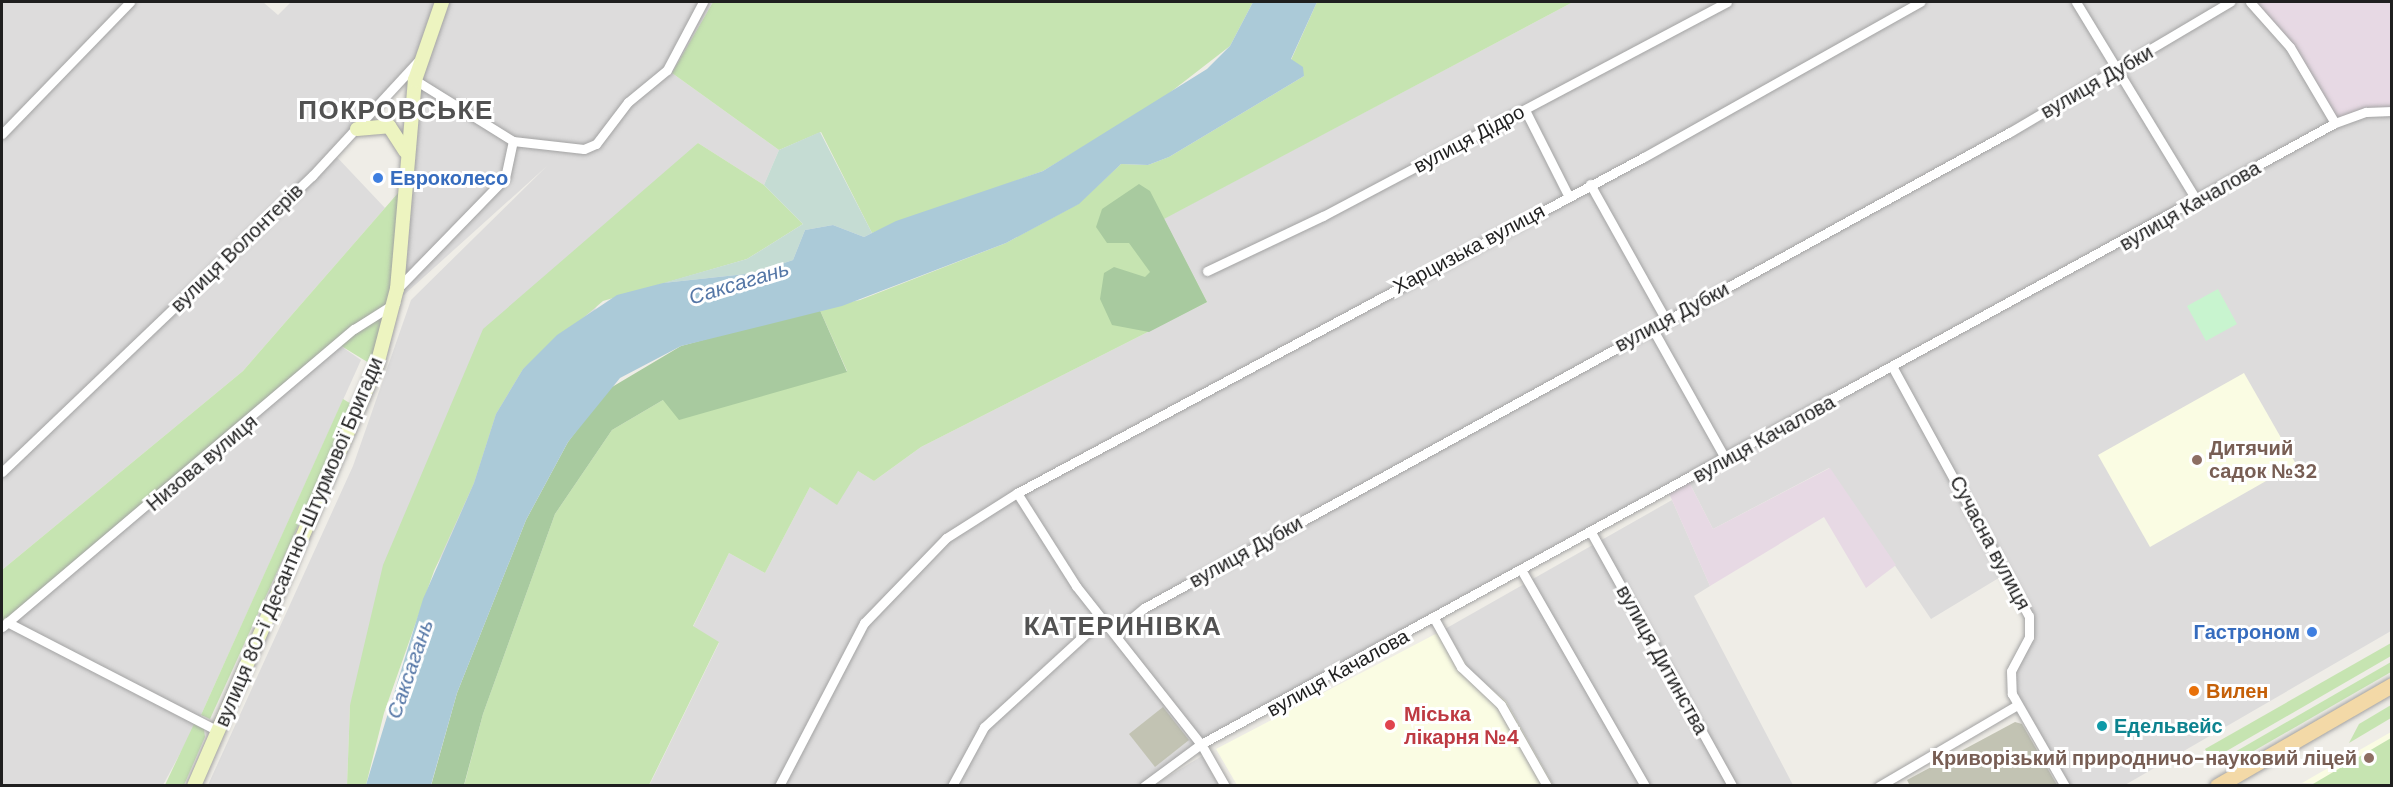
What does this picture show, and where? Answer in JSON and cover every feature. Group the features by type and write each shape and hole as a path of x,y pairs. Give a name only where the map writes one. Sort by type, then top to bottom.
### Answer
{"main road":[{"path":"2217,786 2391,685"}],"street":[{"path":"2,134 130,2"},
{"name":"вулиця Волонтерів","path":"2,472 357,129 420,59 442,2"},
{"path":"414,80 513,141 564,150 596,144 628,102 667,70 703,2"},
{"name":"вулиця Дідро","path":"1207,271 1525,110 1727,2"},
{"name":"Харцизька вулиця","path":"779,786 874,607 946,538 1017,493 1590,184 1920,2"},
{"path":"2076,2 2198,201"},
{"name":"вулиця Дубки","path":"1114,633 1144,608 2118,71 2230,2"},
{"path":"2250,2 2290,47 2335,123"},
{"name":"вулиця 80-ї Десантно-Штурмової Бригади","path":"194,786 360,411 395,303 414,80 420,59"},
{"path":"1525,110 1568,195"},
{"name":"вулиця Качалова","path":"1144,786 1201,744 1523,573 1725,458 2198,201 2335,123 2366,112 2391,111"},
{"path":"357,129 389,126 407,154"},
{"path":"397,289 505,178 513,141"},
{"path":"1590,184 1666,320"},
{"name":"Низова вулиця","path":"218,731 4,625 272,404 354,329 395,303"},
{"path":"1652,328 1725,458"},
{"name":"Сучасна вулиця","path":"1893,368 2029,616 2029,637 2011,671 2017,705 2065,786"},
{"path":"1017,493 1102,619 1201,744 1225,786"},
{"name":"вулиця Дитинства","path":"1592,534 1732,786"},
{"path":"1523,573 1645,786"},
{"path":"951,786 984,727 1102,619"},
{"path":"1435,620 1461,668 1501,705 1547,786"},
{"path":"1879,786 2017,705"}],"shaded area":[{"path":"2,2 263,2 278,15 291,2 713,2 672,73 779,150 764,185 698,143 350,705 347,785 208,785 353,466 411,300 547,166 395,303 420,61 334,154 385,208 243,371 2,570"},
{"name":"КАТЕРИНІВКА","path":"1573,2 2250,2 2391,111 2391,631 2125,785 2065,785 2010,682 2031,628 2007,573 1931,619 1829,468 1713,529 1688,480 1201,744 1144,785 649,786 719,643 693,627 729,553 765,573 810,487 858,471 874,481 921,447 1207,302 1163,219"},
{"path":"2250,2 2391,2 2391,111 2335,123 2308,76"},
{"path":"820,132 872,233 864,237 833,225 805,230 793,260 755,273 663,283 747,259 803,224 764,185 779,150"},
{"path":"338,344 361,360 201,715 163,785 2,786 2,627"},
{"name":"Дитячий садок №32","path":"2244,373 2296,464 2150,547 2098,455"},
{"path":"1830,468 1896,565 1866,588 1824,517 1710,586 1668,491 1688,480 1713,529"},
{"path":"1672,500 1710,586 1694,596 1793,785 1553,785 1506,701 1470,670 1445,629"},
{"name":"Міська лікарня №4","path":"1445,629 1469,670 1506,701 1553,785 1237,785 1216,749"},
{"path":"1163,707 1189,740 1155,767 1129,734"},
{"path":"2015,722 2022,724 2057,785 1910,786 1907,780"},
{"name":"Криворізький природничо-науковий ліцей","path":"2391,732 2391,785 2302,783"},
{"path":"1202,756 1219,785 1156,785 1164,779"}],"green space":[{"path":"713,2 1253,2 1230,46 1159,101 1043,171 872,233 821,132 779,150 672,73"},
{"path":"1317,2 1573,2 1164,219 1207,302 921,447 874,481 858,471 837,505 810,487 765,573 729,553 693,626 719,642 649,785 464,786 483,714 555,514 612,430 663,400 847,371 819,308 860,300 1006,243 1078,204 1121,164 1148,165 1169,157 1304,76 1291,60"},
{"path":"698,143 764,185 803,224 747,259 603,301 523,369 496,414 474,483 434,571 384,713 366,785 347,786 350,705 383,565 483,329"},
{"path":"1139,184 1150,191 1207,302 1149,332 1112,325 1100,299 1104,273 1114,267 1145,277 1150,272 1129,243 1107,243 1096,227 1102,209"},
{"path":"405,185 397,289 369,363 338,344 2,627 2,570 243,371"},
{"path":"2218,289 2237,324 2206,341 2187,306"},
{"path":"819,308 847,372 679,420 663,400 612,430 555,514 483,714 464,785 431,786 457,693 526,520 568,442 607,390 681,346"},
{"path":"343,399 353,405 210,719 201,715"},
{"path":"2391,643 2391,656 2211,760 2205,749"},
{"path":"2391,662 2391,672 2226,767 2214,764"},
{"path":"2391,705 2391,718 2349,743 2359,724"},
{"path":"194,724 204,729 205,737 184,785 165,785"},
{"name":"Криворізький природничо-науковий ліцей","path":"2391,738 2391,785 2313,784"}],"water":[{"name":"Саксагань","path":"1253,2 1317,2 1291,59 1303,67 1304,76 1169,157 1148,165 1121,164 1079,204 1006,243 842,306 681,346 620,378 568,442 526,520 457,693 431,785 366,785 423,599 474,483 496,414 523,369 557,335 617,295 663,283 755,273 793,260 805,230 833,225 864,237 896,221 1043,171 1207,69 1230,46"}],"place":[{"name":"Евроколесо","path":"378,178"},
{"name":"Дитячий садок №32","path":"2197,460"},
{"name":"Гастроном","path":"2312,632"},
{"name":"Вилен","path":"2194,691"},
{"name":"Міська лікарня №4","path":"1390,725"},
{"name":"Едельвейс","path":"2102,726"},
{"name":"Криворізький природничо-науковий ліцей","path":"2369,758"}],"district":[{"name":"ПОКРОВСЬКЕ","path":"396,111"},
{"name":"КАТЕРИНІВКА","path":"1123,627"}]}
